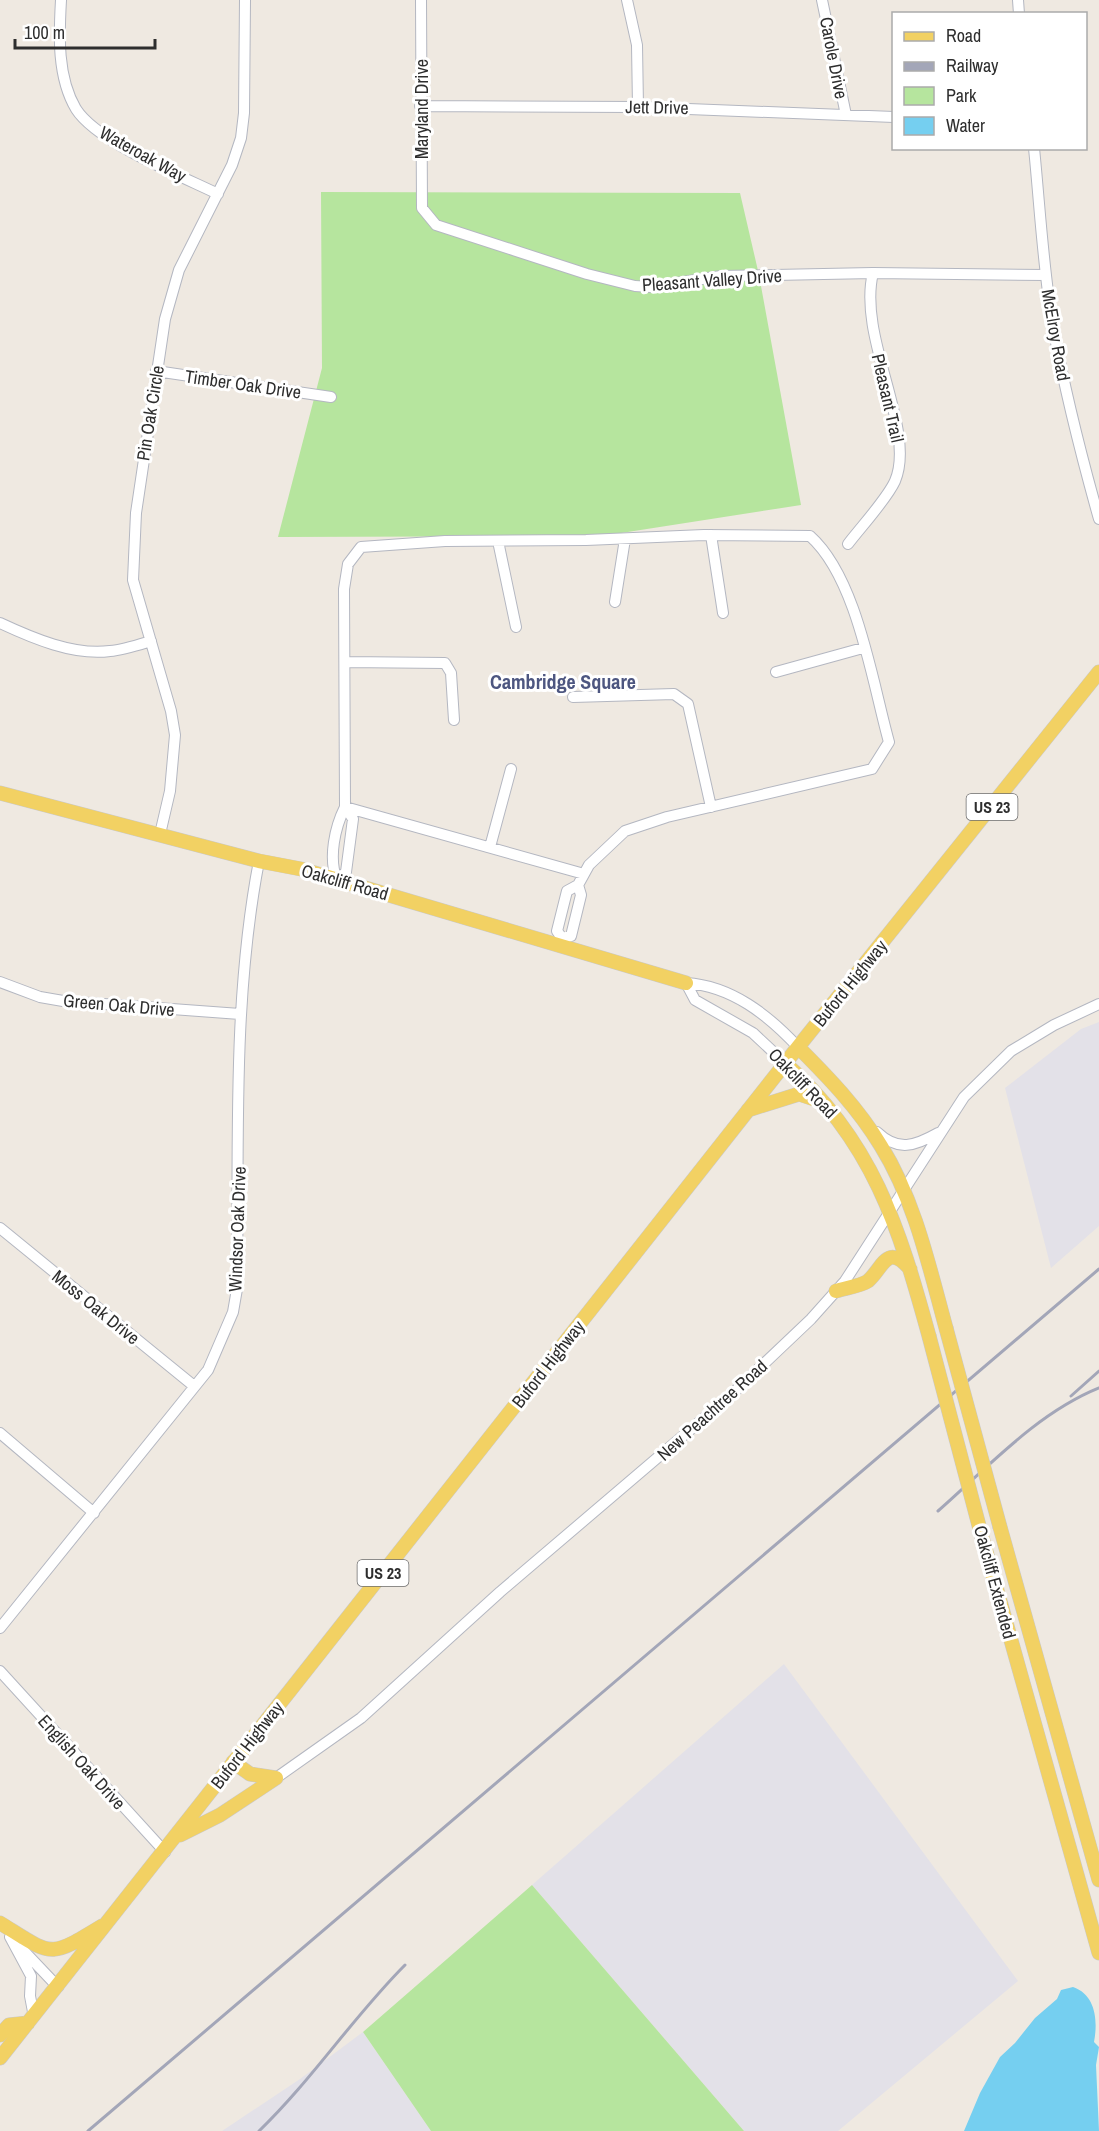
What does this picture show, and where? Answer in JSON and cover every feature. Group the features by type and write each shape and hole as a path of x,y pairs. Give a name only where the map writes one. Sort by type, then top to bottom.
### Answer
{"main road":[{"name":"Buford Highway","path":"0,2058 165,1852 233,1762 785,1063 1099,672"},
{"name":"Oakcliff Road","path":"0,793 337,880 561,942 686,983"},
{"name":"Oakcliff Road","path":"798,1047 845,1096 865,1122 891,1164 902,1191"},
{"name":"Oakcliff Road","path":"785,1063 827,1103 847,1129 889,1211"},
{"path":"748,1110 799,1094 827,1103"},
{"name":"Oakcliff Extended","path":"902,1191 916,1222 1099,1880"},
{"name":"Oakcliff Extended","path":"889,1211 910,1269 929,1336 982,1537 1099,1953"},
{"path":"836,1291 867,1281 883,1260 890,1258 901,1260 910,1269"},
{"path":"233,1762 250,1774 276,1778"},
{"path":"177,1836 220,1815 276,1778"},
{"path":"0,1925 43,1950 64,1949 111,1920"},
{"path":"0,2035 9,2025 31,2020"}],"street":[{"name":"Wateroak Way","path":"61,0 59,49 68,88 76,109 97,131 218,194"},
{"name":"Pin Oak Circle","path":"160,834 170,791 175,735 171,711 133,580 134,544 156,371 165,319 179,270 232,165 241,138 244,113 245,0"},
{"name":"Maryland Drive","path":"421,0 422,208 427,218"},
{"path":"627,0 637,45 638,106"},
{"name":"Carole Drive","path":"822,0 846,115"},
{"name":"Jett Drive","path":"420,106 638,106 892,117"},
{"name":"McElroy Road","path":"1034,150 1046,275 1070,406 1099,519"},
{"name":"Pleasant Valley Drive","path":"427,218 436,225 476,239 587,274 635,286 721,276 873,273 1046,275"},
{"name":"Pleasant Trail","path":"848,544 895,482 900,450 875,337 870,302 873,273"},
{"name":"Timber Oak Drive","path":"156,371 331,397"},
{"path":"711,535 723,614"},
{"path":"337,880 346,872 353,819 345,807 344,589 348,564 361,548 445,541 626,539 711,535 810,536 826,550 850,597 889,742 872,769 667,817 626,831 589,865 578,885 581,895 570,936 561,942"},
{"path":"615,602 626,539"},
{"path":"498,541 516,627"},
{"path":"0,623 29,637 93,652 110,651 151,641"},
{"path":"776,672 863,648"},
{"path":"345,662 445,663 451,673 454,720"},
{"path":"573,697 674,694 688,704 711,807"},
{"path":"490,847 511,769"},
{"path":"345,807 584,874"},
{"name":"Windsor Oak Drive","path":"0,1628 208,1370 233,1312 237,1288 240,1014 249,915 259,861"},
{"name":"Green Oak Drive","path":"0,982 40,997 63,1001 240,1014"},
{"name":"Oakcliff Road","path":"686,983 707,985 751,1005 771,1017 798,1047"},
{"name":"Oakcliff Road","path":"686,983 695,1000 753,1033 785,1063"},
{"name":"New Peachtree Road","path":"276,1778 361,1718 501,1592 731,1395 812,1319 836,1291 964,1097 1011,1051 1099,1004"},
{"path":"865,1122 888,1143 902,1145 920,1143 941,1132"},
{"name":"Moss Oak Drive","path":"0,1228 194,1386"},
{"path":"0,1433 94,1513"},
{"name":"English Oak Drive","path":"0,1671 165,1852"},
{"path":"0,1925 58,1987"},
{"path":"10,1937 31,1976 31,2020"}],"shaded area":[{"path":"1099,1022 1099,1226 1051,1268 1005,1088 1081,1029"},
{"path":"784,1664 1018,1981 838,2131 744,2131 532,1885"},
{"path":"363,2032 431,2131 222,2131 300,2079"}],"green space":[{"path":"321,192 740,193 759,275 801,505 602,536 278,537 322,368"},
{"path":"532,1885 744,2131 431,2131 363,2032"}],"water":[{"path":"1073,1987 1087,1996 1094,2010 1096,2026 1094,2042 1099,2047 1096,2065 1099,2131 964,2131 980,2093 1000,2057 1015,2043 1035,2018 1057,1999 1061,1990"}],"railway":[{"path":"88,2131 1099,1269"},
{"path":"1071,1396 1099,1371"},
{"path":"938,1511 1034,1427 1076,1399 1099,1388"},
{"path":"259,2131 297,2091 405,1965"}],"district":[{"name":"Cambridge Square","path":"563,681"}]}
